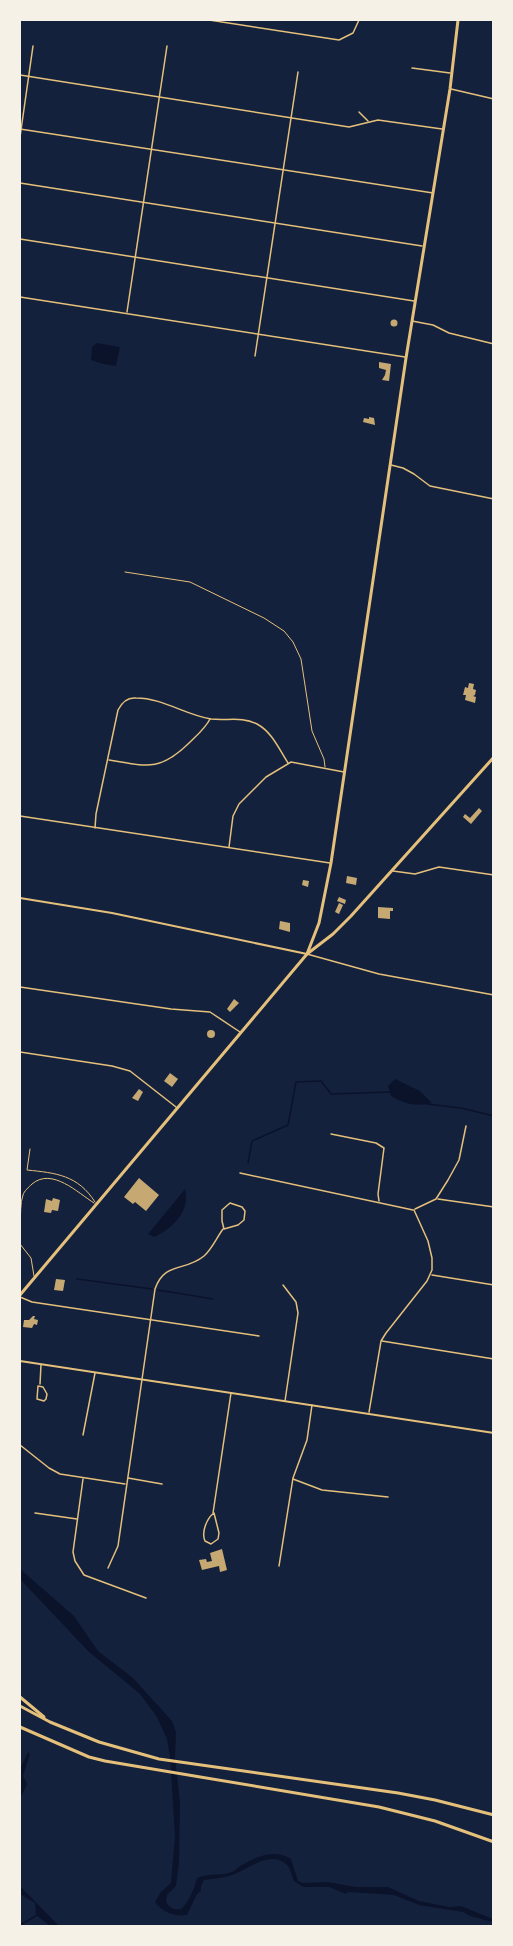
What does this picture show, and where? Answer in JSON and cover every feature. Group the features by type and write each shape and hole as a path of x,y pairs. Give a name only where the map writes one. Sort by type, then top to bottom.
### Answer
{"main road":[{"path":"307,954 320,920 345,772 423,246 434,193 450,89 450,73 458,20"},
{"path":"20,1296 307,954 333,934 351,916 494,757"},
{"path":"20,1697 50,1722"},
{"path":"20,1706 50,1722 99,1742 159,1759 398,1793 494,1815"},
{"path":"20,1727 80,1753 105,1761 379,1807 435,1821 494,1842"}],"street":[{"path":"209,20 339,40 353,33 359,20"},
{"path":"247,26 248,20"},
{"path":"20,137 33,46"},
{"path":"126,314 167,46"},
{"path":"412,68 450,73"},
{"path":"255,356 298,72"},
{"path":"20,75 349,127 388,120 443,129"},
{"path":"450,89 494,99"},
{"path":"359,112 369,122"},
{"path":"20,129 434,193"},
{"path":"20,183 423,246"},
{"path":"20,239 415,301"},
{"path":"20,297 406,357"},
{"path":"412,321 433,325 449,333 494,344"},
{"path":"390,465 409,471 430,486 494,499"},
{"path":"95,828 118,710 124,701 136,698 149,699 210,718 237,718 255,723 269,733 288,763"},
{"path":"108,759 145,765 163,763 174,757 203,729 210,718"},
{"path":"229,848 234,816 239,804 256,785 288,763 297,762 345,772"},
{"path":"20,816 330,864"},
{"path":"392,871 416,874 439,867 494,875"},
{"path":"20,898 112,913 307,954 379,974 494,995"},
{"path":"20,987 171,1010 210,1012 240,1033"},
{"path":"20,1052 112,1066 130,1071 176,1108"},
{"path":"436,1199 456,1166 466,1126"},
{"path":"331,1134 376,1143 384,1148 379,1202"},
{"path":"240,1173 414,1210"},
{"path":"414,1210 421,1204 436,1199 494,1207"},
{"path":"108,1568 118,1546 155,1289 162,1275 202,1258 224,1229 222,1213 225,1206 230,1203 242,1207 245,1215 242,1223 224,1229"},
{"path":"369,1413 381,1341 431,1275 432,1258 428,1241 414,1210"},
{"path":"431,1275 494,1285"},
{"path":"283,1285 296,1302 298,1313 285,1401"},
{"path":"20,1296 32,1302 259,1336"},
{"path":"381,1341 494,1359"},
{"path":"20,1361 494,1433"},
{"path":"40,1385 47,1394 44,1401 37,1399 42,1364"},
{"path":"83,1435 95,1372"},
{"path":"213,1513 219,1533 218,1539 211,1544 203,1537 206,1525 213,1513 231,1392"},
{"path":"279,1566 293,1478 307,1440 312,1404"},
{"path":"20,1445 56,1472 83,1479 126,1485"},
{"path":"127,1478 162,1484"},
{"path":"293,1478 322,1490 388,1497"},
{"path":"83,1479 73,1552 75,1561 84,1575 146,1598"},
{"path":"35,1512 78,1519"}],"lane":[{"path":"125,572 190,582 264,618 284,631 293,642 301,659 312,731 325,767"},
{"path":"30,1149 27,1170 68,1176 88,1191 96,1204"},
{"path":"20,1223 23,1194 34,1182 48,1179 61,1182 96,1204"},
{"path":"20,1244 31,1258 34,1277"}],"water":[{"path":"97,343 120,347 116,366 91,360 92,347"},
{"path":"395,1079 420,1091 432,1103 411,1104 391,1096 388,1086"},
{"path":"185,1189 183,1212 161,1234 154,1237 148,1234"},
{"path":"20,1569 74,1616 98,1651 133,1678 172,1721 176,1732 175,1758 180,1802 179,1862 176,1886 167,1895 166,1901 170,1907 181,1909 184,1906 197,1878 230,1873 254,1859 279,1854 291,1859 298,1881 303,1883 328,1882 355,1887 388,1887 419,1901 449,1907 461,1906 493,1919 493,1922 463,1912 419,1905 394,1895 348,1892 346,1894 329,1887 303,1887 294,1881 286,1864 273,1859 259,1862 232,1875 204,1880 201,1891 197,1894 187,1915 173,1914 161,1909 155,1902 160,1893 171,1883 175,1836 167,1739 157,1717 140,1694 88,1651 20,1579"},
{"path":"28,1752 30,1754 23,1776 27,1784 20,1796 20,1769"},
{"path":"20,1886 59,1926 50,1926 36,1915 35,1903 20,1894"}],"building":[{"path":"394,319 398,323 394,327 390,323"},
{"path":"379,362 391,364 389,381 382,380 386,370 379,368"},
{"path":"369,417 374,418 375,425 363,422 364,418 369,419"},
{"path":"469,683 474,684 473,689 476,690 473,696 476,697 475,703 465,700 466,695 463,695"},
{"path":"479,808 482,811 471,824 463,817 465,814 470,818"},
{"path":"347,876 357,878 356,885 346,883"},
{"path":"303,880 309,881 308,887 302,885"},
{"path":"339,897 346,900 345,904 337,901"},
{"path":"339,903 343,905 339,914 335,912"},
{"path":"378,907 393,908 393,911 390,911 390,919 378,918"},
{"path":"280,921 290,923 290,932 279,929"},
{"path":"234,999 239,1003 230,1012 227,1009"},
{"path":"211,1030 215,1034 211,1038 207,1034"},
{"path":"170,1073 178,1079 172,1087 164,1081"},
{"path":"139,1089 143,1092 138,1101 132,1098"},
{"path":"139,1178 159,1195 146,1211 124,1197"},
{"path":"53,1198 60,1200 58,1211 44,1212 46,1199 52,1201"},
{"path":"56,1279 65,1280 63,1291 54,1290"},
{"path":"33,1316 38,1320 37,1325 34,1324 32,1328 23,1327 24,1320 29,1320"},
{"path":"222,1549 227,1570 220,1572 219,1566 202,1570 199,1560 212,1561 210,1553"}],"waterway":[{"path":"248,1163 252,1141 288,1125 296,1082 321,1081 331,1094 391,1092"},
{"path":"427,1104 461,1108 494,1116"},
{"path":"77,1279 152,1289"},
{"path":"158,1290 213,1299"},
{"path":"21,1926 37,1915"}]}
